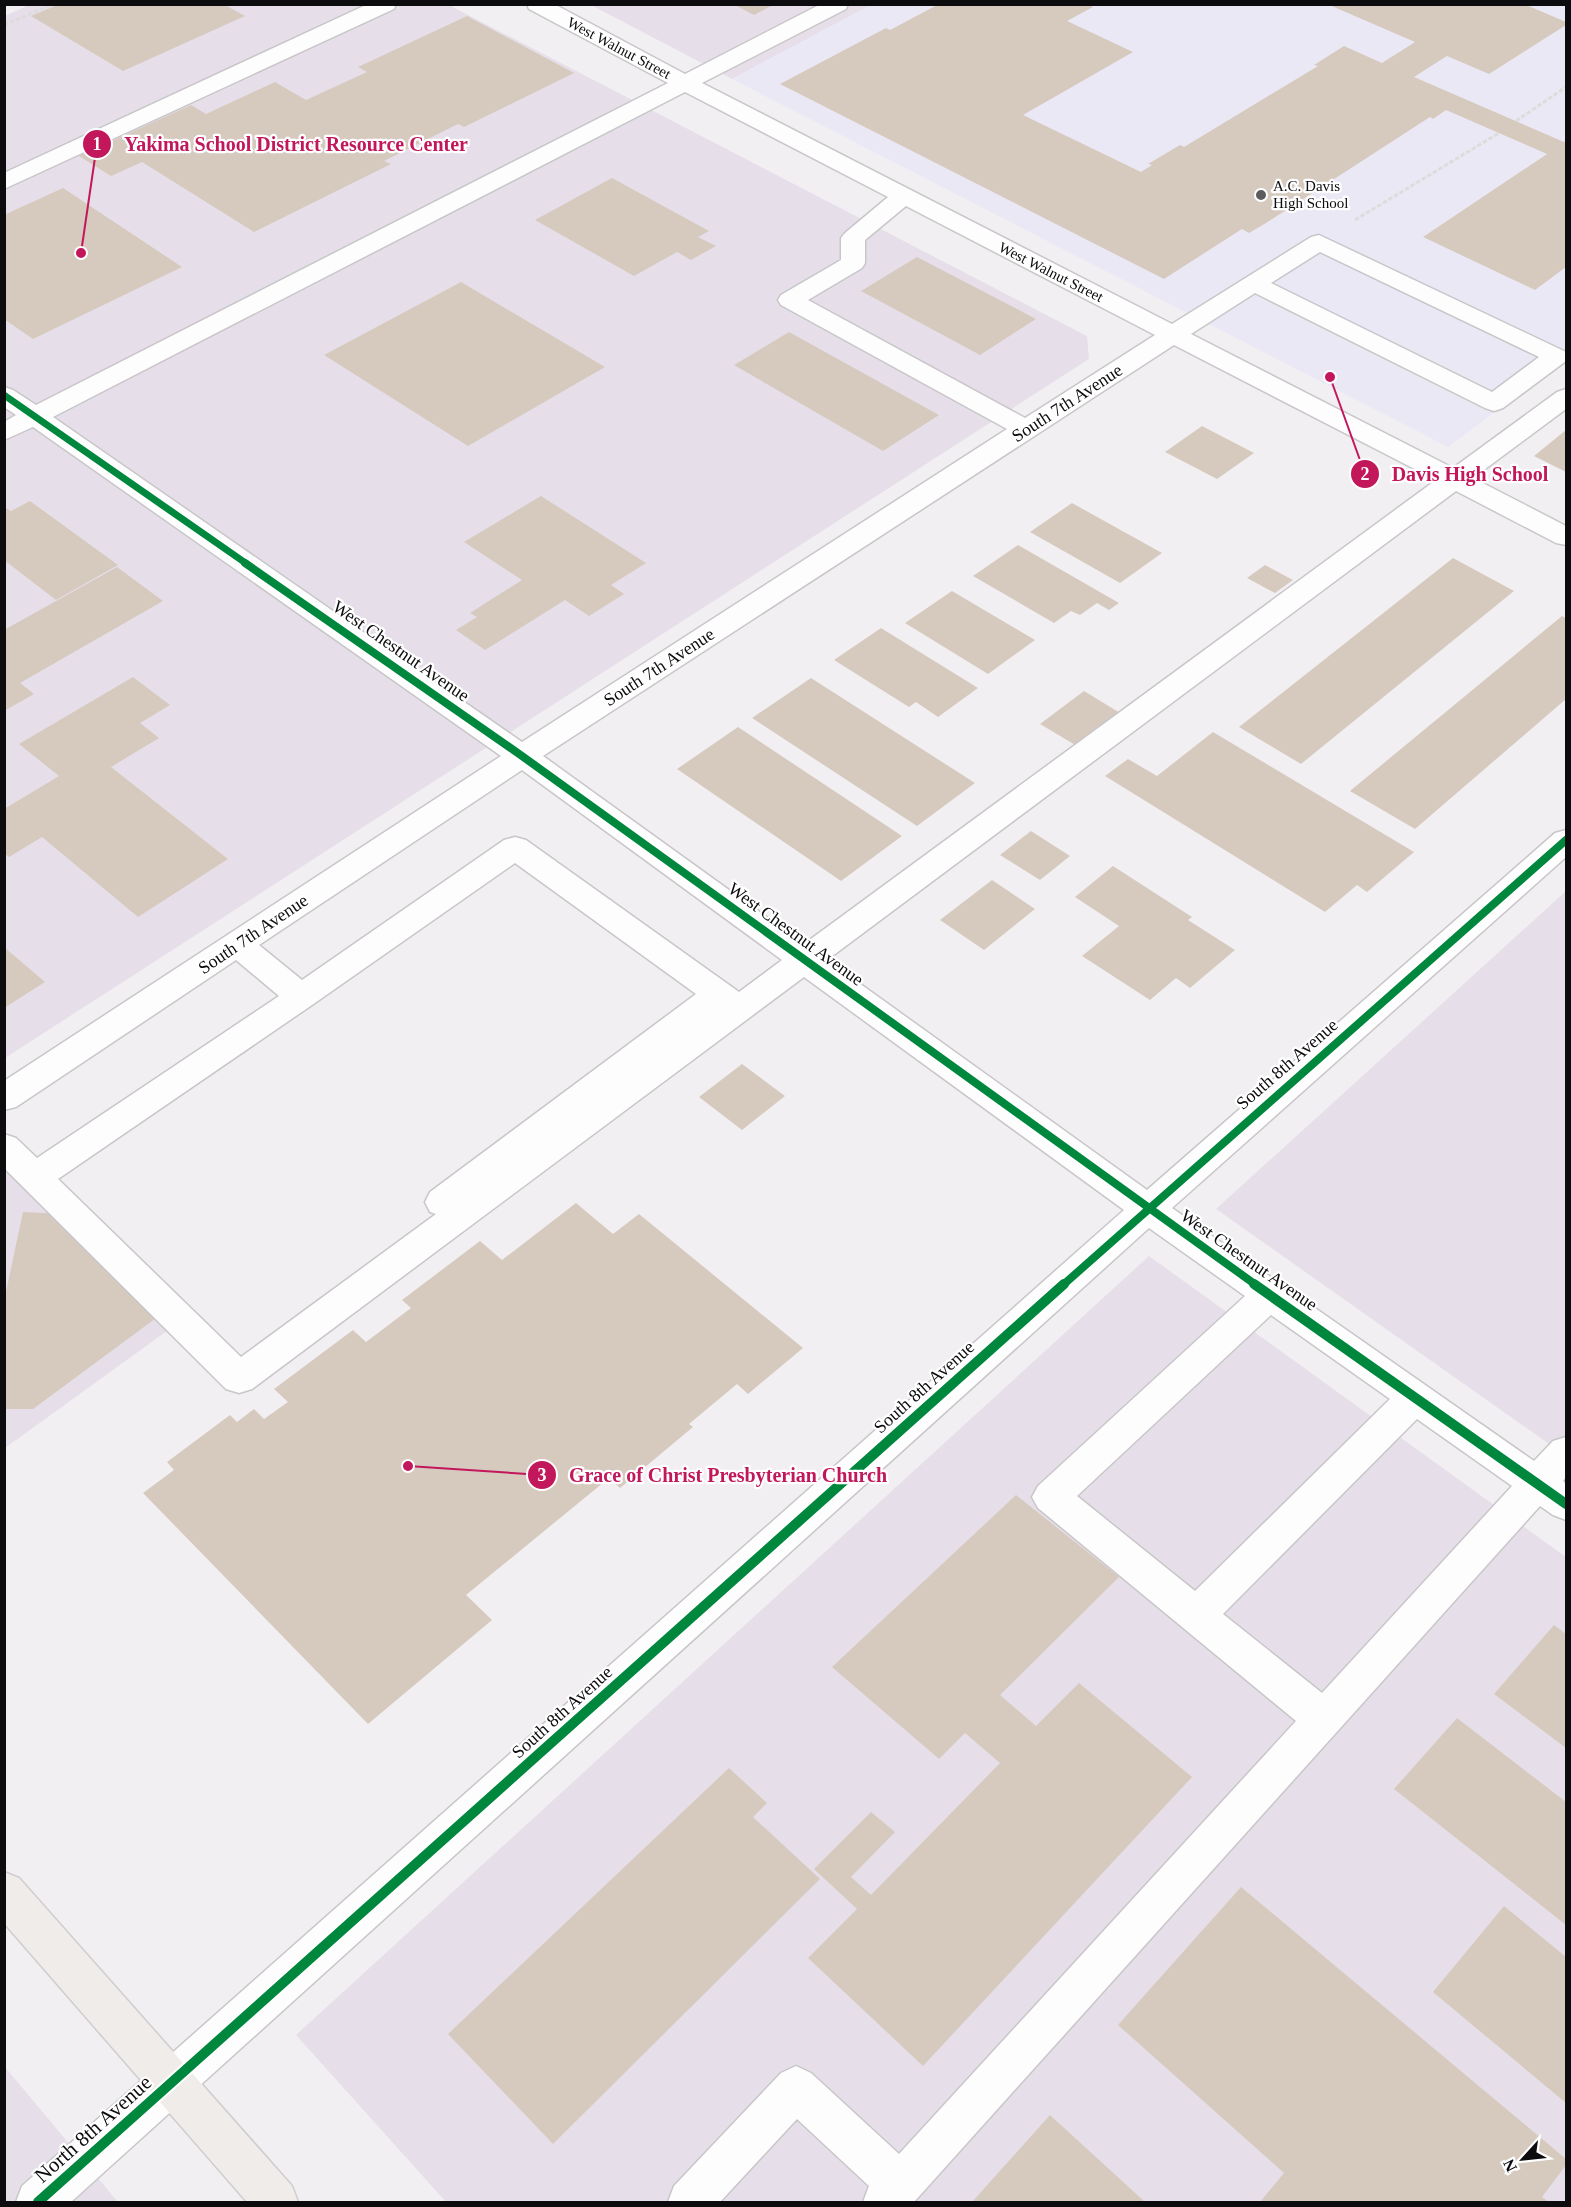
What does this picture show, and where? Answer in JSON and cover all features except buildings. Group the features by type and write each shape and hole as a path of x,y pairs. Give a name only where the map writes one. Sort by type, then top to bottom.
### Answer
{"main road":[{"path":"4,1892 276,2202"}],"street":[{"path":"4,182 386,4"},
{"name":"West Walnut Street","path":"537,4 685,83 1566,537"},
{"path":"4,432 838,4"},
{"path":"904,196 852,238 853,262 790,300 1026,429"},
{"path":"1253,283 1494,403 1562,352 1319,242"},
{"name":"South 7th Avenue","path":"4,1098 522,756 1173,334 1319,242"},
{"name":"West Chestnut Avenue","path":"4,394 522,756 1148,1209 1552,1494"},
{"path":"4,1147 239,1378 394,1265 729,1001 803,959 1566,397"},
{"name":"South 8th Avenue","path":"172,2083 1148,1209 1566,840"},
{"path":"35,1177 515,848 729,1001"},
{"path":"238,944 301,996"},
{"path":"1269,1295 1051,1497 1324,1719"},
{"path":"1197,1615 1415,1398"},
{"path":"690,2202 796,2088 892,2194 1324,1719 1552,1494 1566,1452"},
{"name":"North 8th Avenue","path":"38,2202 172,2083"}],"path":[{"path":"4,25 53,4"},
{"path":"1516,121 1566,87"},
{"path":"1319,242 1498,133"}],"shaded area":[{"path":"31,4 449,5 1087,336 1089,359 5,1058 5,16"},
{"path":"591,5 871,5 732,79"},
{"name":"A.C. Davis High School","path":"871,5 1566,5 1566,359 1448,447 732,79"},
{"path":"1566,891 1566,1456 1216,1209"},
{"path":"4,1148 185,1318 5,1448 4,1448"},
{"path":"1149,1256 1566,1557 1566,2202 446,2202 296,2035"},
{"path":"5,2067 118,2202 5,2202"}],"cycle path":[{"path":"4,395 522,756 1148,1209 1566,1504"},
{"path":"38,2202 1148,1209 1566,840"}],"place":[{"name":"A.C. Davis High School","path":"1261,195"},
{"name":"Yakima School District Resource Center","path":"81,253"},
{"name":"Davis High School","path":"1330,377"},
{"name":"Grace of Christ Presbyterian Church","path":"408,1466"}]}
